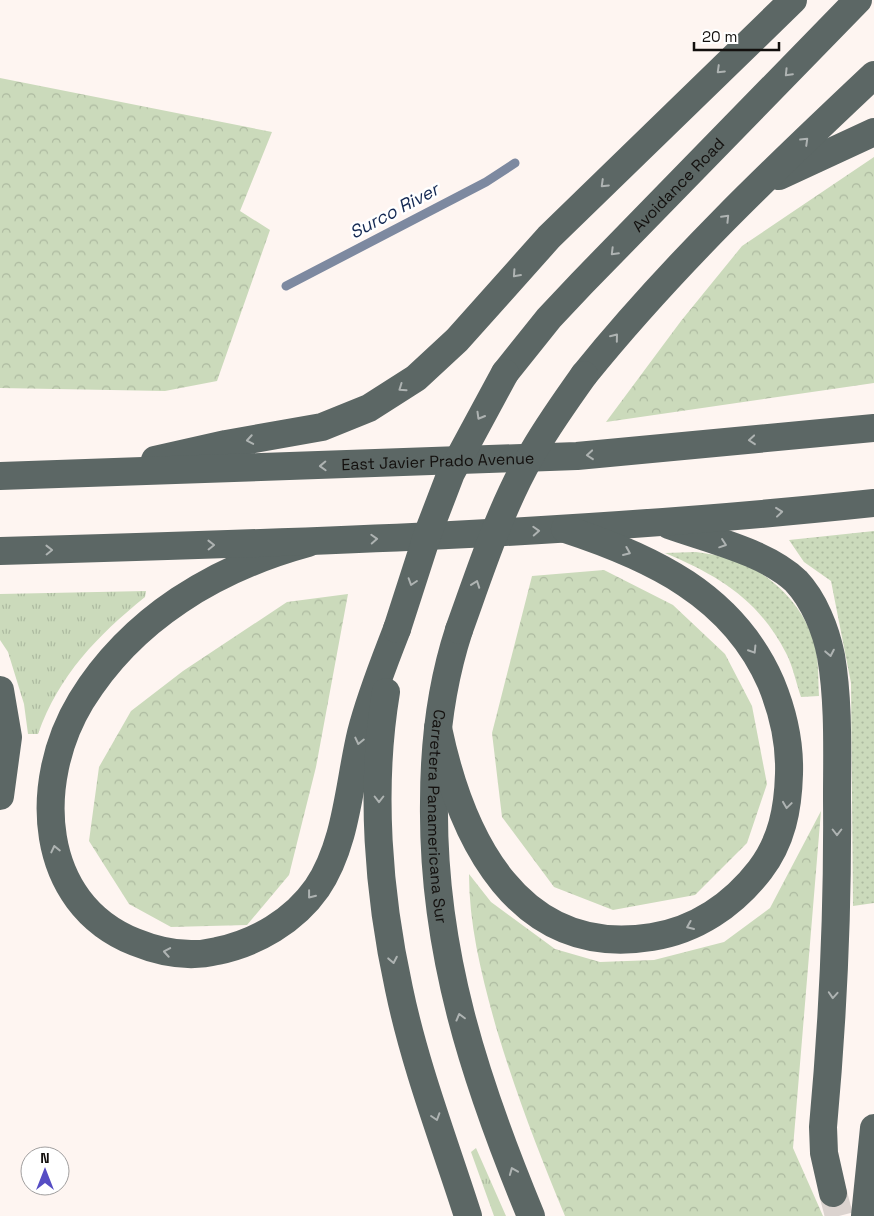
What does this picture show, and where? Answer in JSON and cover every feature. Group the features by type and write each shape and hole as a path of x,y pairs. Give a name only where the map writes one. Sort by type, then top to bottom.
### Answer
{"highway":[{"path":"107,473 201,449 322,427 369,408 393,394 416,378 458,340 549,237 793,0"},
{"name":"Avoidance Road","path":"397,629 428,533 452,473 476,423 504,373 549,318 582,283 858,0"},
{"path":"757,186 874,74"},
{"path":"757,186 874,132"},
{"name":"Carretera Panamericana Sur","path":"531,1216 509,1162 470,1052 446,958 436,883 434,778 438,728 459,630 507,502 529,458 555,415 584,375 620,331 757,186"},
{"path":"801,436 874,409"},
{"name":"East Javier Prado Avenue","path":"0,476 577,456 874,428"},
{"path":"0,551 308,543 565,529 874,503"},
{"path":"660,522 772,563 796,581 813,607 831,656 837,727 838,850 836,950 823,1127 825,1160 833,1193"},
{"path":"438,728 453,788 464,816 486,861 516,897 557,926 581,934 606,939 626,940 664,935 696,924 713,915 746,887 762,868 782,829 790,765 783,716 770,680 755,652 723,611 683,581 632,554 565,529"},
{"path":"308,543 250,561 222,573 166,608 130,639 103,670 80,702 70,722 56,763 51,805 51,825 59,866 67,882 88,912 102,925 120,936 161,951 183,954 207,954 250,941 281,924 299,908 317,888 340,833 364,722 397,629"},
{"path":"397,629 384,708 379,779 380,848 387,920 395,972 410,1033 468,1216"},
{"path":"0,690 8,737 7,756 0,796"},
{"path":"865,1216 874,1128"}],"green space":[{"path":"0,78 272,132 240,211 270,230 217,381 165,391 0,388"},
{"path":"874,157 874,383 606,422 681,321 742,246"},
{"path":"874,531 874,903 853,906 851,683 831,581 804,562 789,540"},
{"path":"696,552 731,558 745,564 772,581 784,592 803,617 810,631 818,665 819,696 801,697 786,653 775,634 750,604 720,581 665,553"},
{"path":"604,570 673,605 725,654 752,706 767,784 747,843 695,895 613,910 554,887 502,817 492,733 532,576"},
{"path":"146,591 145,597 96,642 68,675 57,693 38,734 28,734 24,704 8,652 0,640 0,594"},
{"path":"348,594 316,767 289,875 247,925 171,927 129,904 89,841 99,767 131,711 183,671 287,602"},
{"path":"821,811 793,1148 823,1216 565,1216 528,1122 496,1027 481,970 474,932 469,874 491,902 555,949 600,962 654,960 724,942 770,908"},
{"path":"476,1148 506,1216 494,1216 471,1152"}],"waterway":[{"name":"Surco River","path":"286,286 486,182 515,163"}],"tunnel":[{"path":"833,1193 839,1216"}]}
